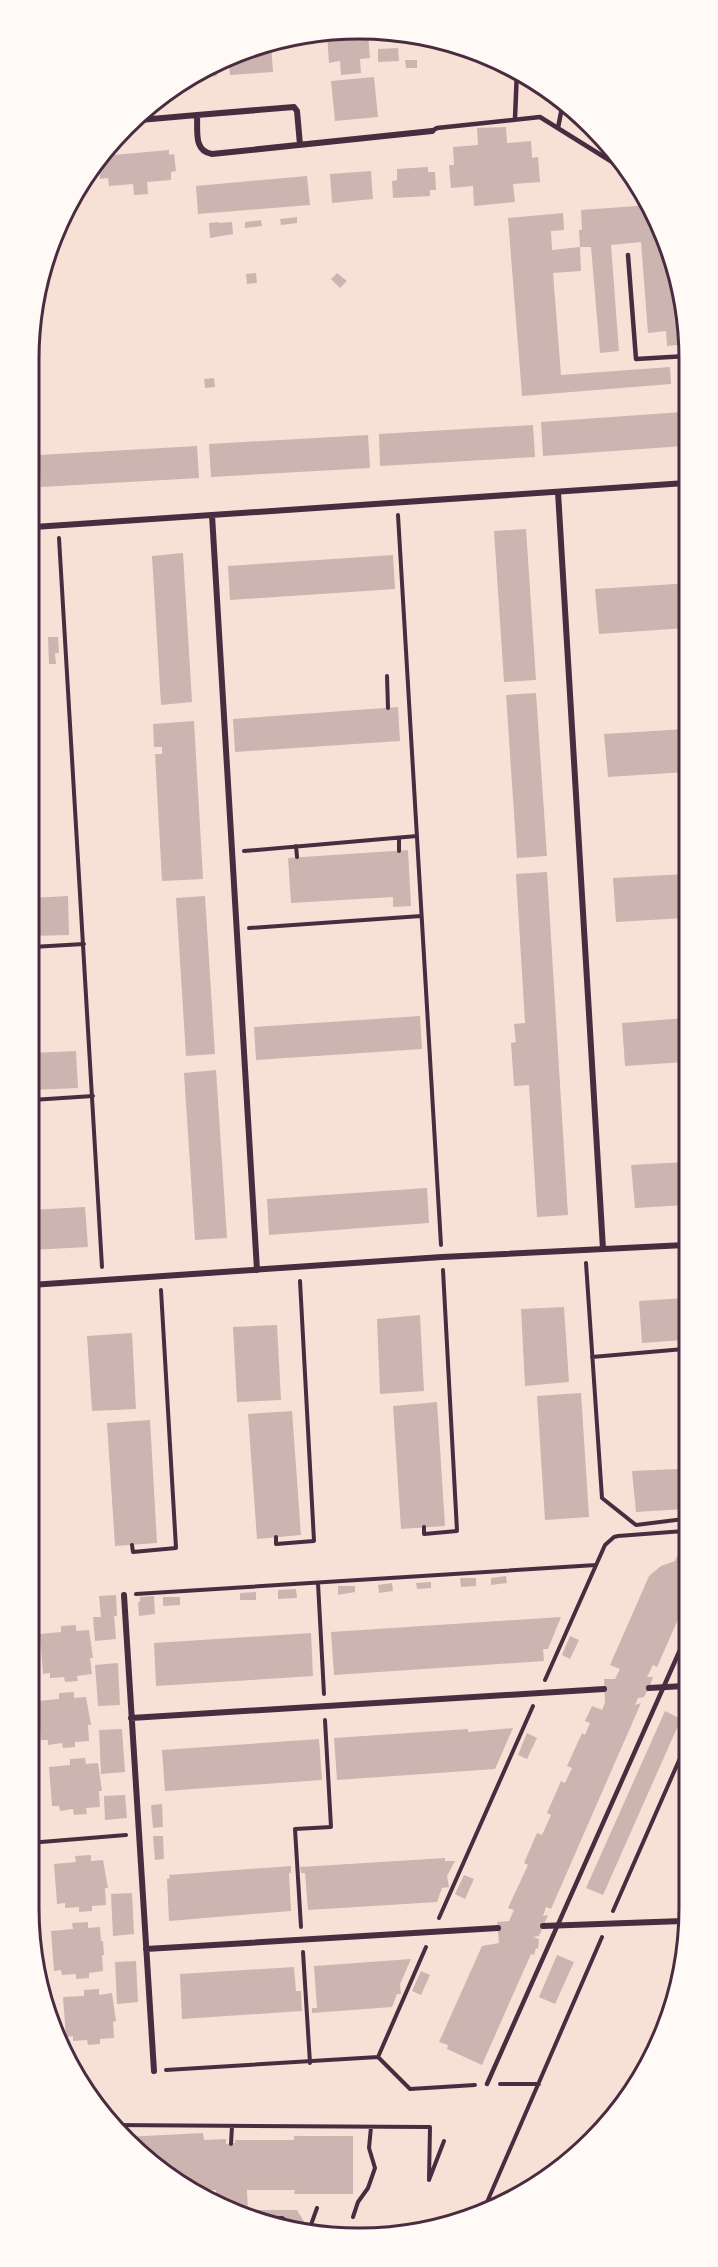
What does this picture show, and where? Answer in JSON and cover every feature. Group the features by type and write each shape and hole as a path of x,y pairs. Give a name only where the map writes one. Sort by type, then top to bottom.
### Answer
{"street":[{"path":"147,119 294,107 297,111 300,145"},
{"path":"197,115 198,145 205,153 432,131"},
{"path":"39,527 679,483"},
{"path":"558,492 603,1249"},
{"path":"212,515 257,1270"},
{"path":"39,1285 442,1257 679,1245"},
{"path":"124,1594 154,2071"},
{"path":"648,1688 679,1686"},
{"path":"131,1718 604,1689"},
{"path":"543,1926 678,1921"},
{"path":"146,1949 498,1928"}],"lane":[{"path":"515,118 517,81"},
{"path":"558,128 561,111"},
{"path":"432,131 437,128 540,117 610,160"},
{"path":"628,255 636,359 679,356"},
{"path":"487,2084 679,1652"}],"path":[{"path":"397,503 458,1531 424,1534 424,1527"},
{"path":"58,525 103,1281"},
{"path":"387,676 388,708"},
{"path":"232,852 417,836"},
{"path":"399,838 399,851"},
{"path":"296,846 297,857"},
{"path":"237,929 422,916"},
{"path":"39,947 84,944"},
{"path":"39,1100 93,1096"},
{"path":"586,1250 602,1498 636,1525 679,1520"},
{"path":"276,1537 276,1544 314,1541 300,1268"},
{"path":"132,1545 133,1552 176,1548 161,1277"},
{"path":"592,1357 679,1349"},
{"path":"378,2057 605,1545 614,1537 679,1531"},
{"path":"124,1594 596,1565"},
{"path":"310,2062 295,1829 331,1827 318,1583"},
{"path":"487,2201 679,1760"},
{"path":"39,1841 139,1834"},
{"path":"154,2071 378,2057 410,2089 487,2084 539,2084"},
{"path":"125,2126 430,2127 429,2181 444,2141"},
{"path":"231,2144 232,2126"},
{"path":"353,2217 358,2202 368,2188 375,2168 369,2148 371,2127"},
{"path":"310,2224 317,2208"}],"building":[{"path":"368,39 370,58 360,59 361,73 341,75 340,61 329,63 327,41"},
{"path":"398,48 399,61 378,62 378,49"},
{"path":"271,51 273,72 230,75 229,66"},
{"path":"405,60 417,60 417,68 406,68"},
{"path":"374,77 378,117 335,121 331,81"},
{"path":"506,127 507,143 531,141 532,158 538,157 540,182 513,184 515,202 474,206 473,186 451,188 449,165 454,165 453,147 478,145 477,128"},
{"path":"169,150 169,155 174,154 176,171 171,172 171,180 147,182 148,194 134,195 133,184 109,186 108,178 100,179 100,172 112,155"},
{"path":"428,167 428,172 435,172 436,190 430,190 430,196 393,198 392,181 397,180 397,169"},
{"path":"371,171 373,199 332,203 330,174"},
{"path":"307,176 310,205 198,214 196,186"},
{"path":"640,206 655,237 668,276 676,317 678,345 667,346 666,331 648,333 641,242 611,245 619,351 600,353 591,247 580,247 581,210"},
{"path":"563,213 564,230 551,231 552,250 580,247 581,271 553,273 561,375 670,367 671,384 522,396 508,218"},
{"path":"297,217 297,223 281,225 280,219"},
{"path":"261,220 262,226 245,228 245,222"},
{"path":"232,222 233,234 210,238 209,223"},
{"path":"256,273 257,283 247,284 246,274"},
{"path":"337,273 347,281 340,288 331,279"},
{"path":"214,378 215,387 205,388 204,379"},
{"path":"679,412 679,446 543,456 541,422"},
{"path":"533,425 535,457 380,466 379,434"},
{"path":"368,435 370,468 211,477 209,444"},
{"path":"197,446 199,478 41,487 39,455"},
{"path":"526,529 536,680 504,682 494,531"},
{"path":"183,553 192,702 161,705 152,556"},
{"path":"393,555 395,589 230,600 228,566"},
{"path":"679,584 679,628 599,634 595,589"},
{"path":"48,637 58,637 59,653 55,653 56,664 49,664"},
{"path":"536,693 547,856 517,858 506,695"},
{"path":"398,707 400,741 235,752 233,719"},
{"path":"194,721 203,879 162,881 155,754 162,754 162,747 154,747 153,724"},
{"path":"679,729 679,772 608,777 604,734"},
{"path":"408,850 411,906 393,907 393,897 291,903 288,858"},
{"path":"547,872 568,1215 537,1217 529,1085 514,1086 511,1043 516,1042 514,1024 525,1023 516,874"},
{"path":"679,874 679,918 616,922 613,878"},
{"path":"68,896 69,935 39,936 39,898"},
{"path":"205,896 215,1054 186,1056 176,898"},
{"path":"420,1016 422,1049 256,1060 254,1027"},
{"path":"679,1018 679,1062 625,1066 622,1023"},
{"path":"76,1051 78,1088 39,1090 39,1053"},
{"path":"216,1070 227,1238 195,1240 184,1073"},
{"path":"679,1162 679,1205 635,1208 631,1165"},
{"path":"427,1188 429,1223 269,1235 267,1199"},
{"path":"85,1207 88,1247 39,1250 39,1210"},
{"path":"679,1298 679,1340 642,1343 639,1301"},
{"path":"564,1307 569,1382 525,1386 521,1309"},
{"path":"420,1315 424,1391 380,1394 377,1319"},
{"path":"277,1325 281,1400 237,1402 233,1327"},
{"path":"132,1333 136,1409 92,1411 87,1336"},
{"path":"581,1393 589,1517 545,1520 537,1396"},
{"path":"437,1402 445,1526 401,1529 393,1406"},
{"path":"292,1411 301,1535 257,1539 248,1414"},
{"path":"150,1420 157,1543 115,1546 107,1423"},
{"path":"678,1469 679,1509 636,1512 632,1471"},
{"path":"679,1554 679,1617 657,1667 653,1665 647,1677 653,1677 649,1688 644,1697 638,1698 635,1705 641,1703 551,1909 546,1907 543,1916 548,1915 539,1936 533,1937 539,1939 538,1949 536,1948 534,1955 531,1954 482,2065 447,2049 448,2045 439,2042 482,1946 499,1943 497,1922 509,1921 514,1910 508,1908 528,1865 524,1863 537,1833 542,1835 551,1815 547,1813 561,1781 565,1783 572,1768 567,1766 582,1733 585,1735 590,1723 585,1721 592,1706 602,1710 605,1703 604,1679 615,1679 620,1669 610,1665 649,1576 661,1566 675,1561"},
{"path":"506,1576 507,1583 491,1585 491,1578"},
{"path":"460,1578 476,1578 476,1586 461,1587"},
{"path":"431,1582 431,1588 417,1589 416,1583"},
{"path":"392,1583 393,1591 379,1593 378,1585"},
{"path":"338,1586 355,1586 355,1592 338,1595"},
{"path":"296,1589 297,1598 278,1599 278,1590"},
{"path":"256,1592 256,1600 240,1600 240,1593"},
{"path":"116,1595 117,1616 114,1616 116,1639 95,1641 93,1617 101,1617 99,1596"},
{"path":"154,1596 155,1614 139,1616 140,1597"},
{"path":"163,1597 180,1597 180,1605 163,1606"},
{"path":"561,1617 548,1649 543,1649 544,1661 334,1675 331,1632"},
{"path":"76,1625 76,1631 89,1630 93,1658 90,1658 92,1674 77,1676 78,1681 65,1682 64,1677 50,1678 50,1673 43,1674 40,1634 61,1632 61,1626"},
{"path":"311,1633 313,1676 156,1686 154,1643"},
{"path":"570,1636 579,1640 570,1659 562,1655"},
{"path":"118,1663 120,1705 98,1706 95,1665"},
{"path":"74,1692 74,1698 86,1697 91,1725 88,1725 89,1741 75,1742 75,1747 63,1748 62,1743 48,1745 48,1740 41,1740 39,1701 59,1699 59,1693"},
{"path":"665,1711 679,1718 679,1724 603,1895 586,1888"},
{"path":"513,1728 495,1769 337,1780 334,1738"},
{"path":"122,1729 125,1772 101,1774 99,1730"},
{"path":"527,1733 537,1738 527,1759 518,1755"},
{"path":"319,1739 322,1780 165,1791 162,1750"},
{"path":"85,1758 86,1764 98,1763 102,1791 99,1791 100,1807 86,1808 87,1814 74,1815 73,1809 60,1811 59,1806 52,1806 49,1767 70,1765 70,1759"},
{"path":"125,1795 127,1818 105,1820 104,1796"},
{"path":"162,1804 163,1827 153,1828 151,1805"},
{"path":"153,1836 163,1836 164,1859 155,1860"},
{"path":"91,1855 91,1861 103,1860 108,1888 105,1888 106,1905 92,1906 92,1911 79,1912 79,1907 65,1908 65,1903 57,1904 54,1864 76,1862 75,1856"},
{"path":"445,1858 445,1861 455,1861 447,1876 449,1887 442,1888 437,1902 308,1910 305,1873 301,1873 300,1867"},
{"path":"291,1866 291,1873 289,1873 291,1911 169,1921 167,1879 170,1878 169,1875"},
{"path":"464,1875 474,1879 465,1899 455,1894"},
{"path":"132,1893 134,1934 113,1936 111,1894"},
{"path":"88,1922 88,1928 100,1927 104,1955 102,1955 103,1971 89,1973 89,1978 76,1979 76,1974 62,1975 61,1970 54,1971 51,1931 73,1929 72,1923"},
{"path":"557,1955 574,1962 555,2004 539,1997"},
{"path":"411,1959 400,1984 401,1994 397,1994 392,2007 312,2013 312,2008 317,2008 314,1966"},
{"path":"136,1961 138,2002 117,2004 115,1962"},
{"path":"294,1967 296,1991 301,1991 302,2011 182,2019 180,1974"},
{"path":"421,1971 430,1975 421,1995 412,1991"},
{"path":"99,1989 99,1995 112,1993 116,2021 113,2022 114,2038 100,2039 100,2044 88,2045 87,2040 73,2041 73,2036 66,2037 63,1997 84,1996 84,1990"},
{"path":"203,2133 204,2140 226,2139 226,2144 235,2143 235,2140 294,2140 294,2136 353,2136 353,2194 294,2194 295,2190 247,2190 248,2208 217,2195 216,2190 208,2190 181,2174 135,2136"},
{"path":"253,2210 297,2210 305,2223"}]}
